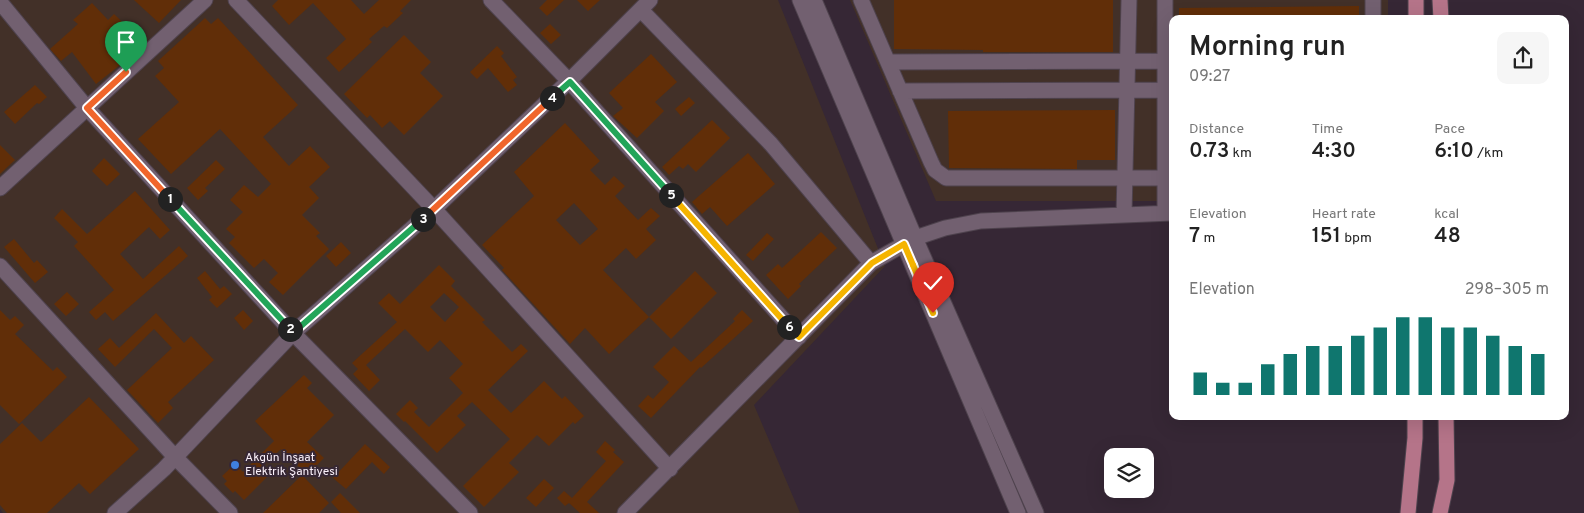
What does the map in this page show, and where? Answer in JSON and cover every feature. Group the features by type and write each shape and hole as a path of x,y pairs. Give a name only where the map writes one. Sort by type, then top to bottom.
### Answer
{"main road":[{"path":"1416,0 1416,15"},
{"path":"1440,0 1440,15"},
{"path":"1408,513 1415,420"},
{"path":"1440,513 1447,480 1446,420"}],"street":[{"path":"0,188 205,0"},
{"path":"236,0 434,209 670,469"},
{"path":"491,0 570,82 799,337"},
{"path":"800,0 909,242 1036,513"},
{"path":"814,0 1018,513"},
{"path":"861,0 935,170 946,178 1169,178"},
{"path":"1124,215 1129,0"},
{"path":"625,513 872,263 909,242 945,228 981,221 1169,213 1169,61 1165,0"},
{"path":"1373,0 1373,15"},
{"path":"0,2 87,108 293,333 470,513"},
{"path":"114,513 176,457 293,333 434,209 570,82 646,5 771,144 872,263"},
{"path":"888,62 1169,61"},
{"path":"900,91 1169,90"},
{"path":"0,266 230,513"}],"shaded area":[{"path":"0,0 778,0 885,266 754,405 800,513 3,513 0,509"},
{"path":"850,0 1388,0 1388,15 1169,15 1169,201 936,201"}],"building":[{"path":"134,0 181,0 159,23"},
{"path":"278,0 351,0 364,14 379,0 411,0 400,11 403,13 387,28 384,26 369,39 372,42 339,72 326,58 346,39 313,3 289,25 272,6"},
{"path":"547,0 564,0 547,16 539,8"},
{"path":"577,0 600,0 588,11"},
{"path":"894,0 1113,0 1113,52 983,52 983,50 894,49"},
{"path":"92,3 108,20 114,14 131,30 110,52 120,65 96,84 72,52 61,61 50,49 78,24 73,20"},
{"path":"1359,6 1359,15 1179,15 1179,8"},
{"path":"205,18 211,24 218,18 298,105 263,137 289,166 310,146 330,167 309,187 319,198 302,215 320,233 316,236 329,249 283,295 269,282 278,273 264,259 254,268 229,243 235,237 226,229 243,212 230,200 244,185 258,197 271,184 220,129 171,174 138,139 179,102 155,76 164,68 158,61"},
{"path":"550,24 561,35 551,44 540,33"},
{"path":"404,35 431,62 420,73 443,96 404,135 390,121 382,128 370,115 367,118 344,94"},
{"path":"497,46 504,53 501,56 517,77 513,80 517,85 508,92 488,68 477,79 470,72"},
{"path":"651,54 677,82 655,102 664,111 637,138 613,116 623,108 609,93"},
{"path":"35,85 47,97 39,104 37,103 15,124 4,112"},
{"path":"689,97 695,103 681,116 675,109"},
{"path":"1115,110 1115,160 1077,160 1077,169 949,168 948,111"},
{"path":"712,120 730,138 696,172 688,164 683,169 679,166 669,175 662,167"},
{"path":"565,123 600,161 590,170 605,185 614,176 625,186 615,196 638,220 651,208 660,216 646,229 656,240 636,259 626,248 603,270 649,317 609,354 585,328 570,344 502,270 504,268 482,245 534,196 514,172","holes":["574,203 598,229 580,245 556,220"]},
{"path":"0,145 15,160 0,174"},
{"path":"748,153 775,184 727,226 710,207 702,214 692,202"},
{"path":"104,158 120,174 107,186 92,171"},
{"path":"216,160 225,169 205,188 208,191 198,200 187,188"},
{"path":"135,191 170,230 160,239 149,227 120,254 143,279 179,246 188,256 113,321 105,312 96,320 89,312 114,290 74,246 78,242 54,218 62,209 87,234"},
{"path":"821,232 837,248 799,284 801,286 788,299 766,275 778,264 782,268"},
{"path":"767,233 774,239 753,261 746,255"},
{"path":"14,239 34,263 37,260 48,272 35,283 4,247"},
{"path":"341,242 351,253 336,267 326,256"},
{"path":"439,265 455,281 451,286 485,320 482,322 512,352 521,344 528,351 488,390 511,413 544,381 562,399 565,396 584,416 575,424 573,422 549,446 537,435 509,463 519,472 484,507 463,486 510,439 472,402 457,416 466,425 437,453 396,414 410,400 418,408 414,412 429,427 463,393 449,378 463,364 440,340 428,352 405,329 366,365 380,380 369,391 353,374 358,369 352,363 397,322 378,303 389,293 400,304","holes":["444,293 459,307 445,322 430,307"]},
{"path":"205,271 220,289 224,286 232,294 217,308 209,300 212,297 197,278"},
{"path":"695,271 717,293 671,339 649,317"},
{"path":"67,292 79,304 66,316 54,304"},
{"path":"0,310 10,320 15,316 24,325 15,334 53,371 57,367 67,377 19,424 0,405"},
{"path":"243,310 253,321 244,330 234,318"},
{"path":"742,310 753,321 700,367 651,418 638,406 648,395 653,399 669,382 653,367 674,346 691,362 735,321 733,319"},
{"path":"156,313 184,343 191,336 214,360 168,402 173,408 158,423 127,390 172,348 154,329 115,367 98,349 110,338 119,348"},
{"path":"304,375 312,383 307,388 334,415 307,442 324,458 307,475 281,449 263,466 270,474 244,500 224,484 227,481 222,476 235,464 243,472 274,441 255,421"},
{"path":"89,397 139,449 90,494 79,483 47,513 7,513 0,505 0,444 22,423 41,442"},
{"path":"605,441 624,462 587,502 599,513 580,513 569,503 565,506 557,498 564,491 572,498 606,461 596,452"},
{"path":"365,444 390,467 384,474 372,462 346,489 333,478"},
{"path":"302,475 329,503 319,513 263,513"},
{"path":"544,479 554,488 536,507 526,498"},
{"path":"340,493 360,513 341,513 331,502"}],"place":[{"name":"Akgün İnşaat Elektrik Şantiyesi","path":"235,465"}],"route":[{"path":"126,72 87,108 293,333 434,209 570,82 799,337 872,263 904,244 933,313"}]}
